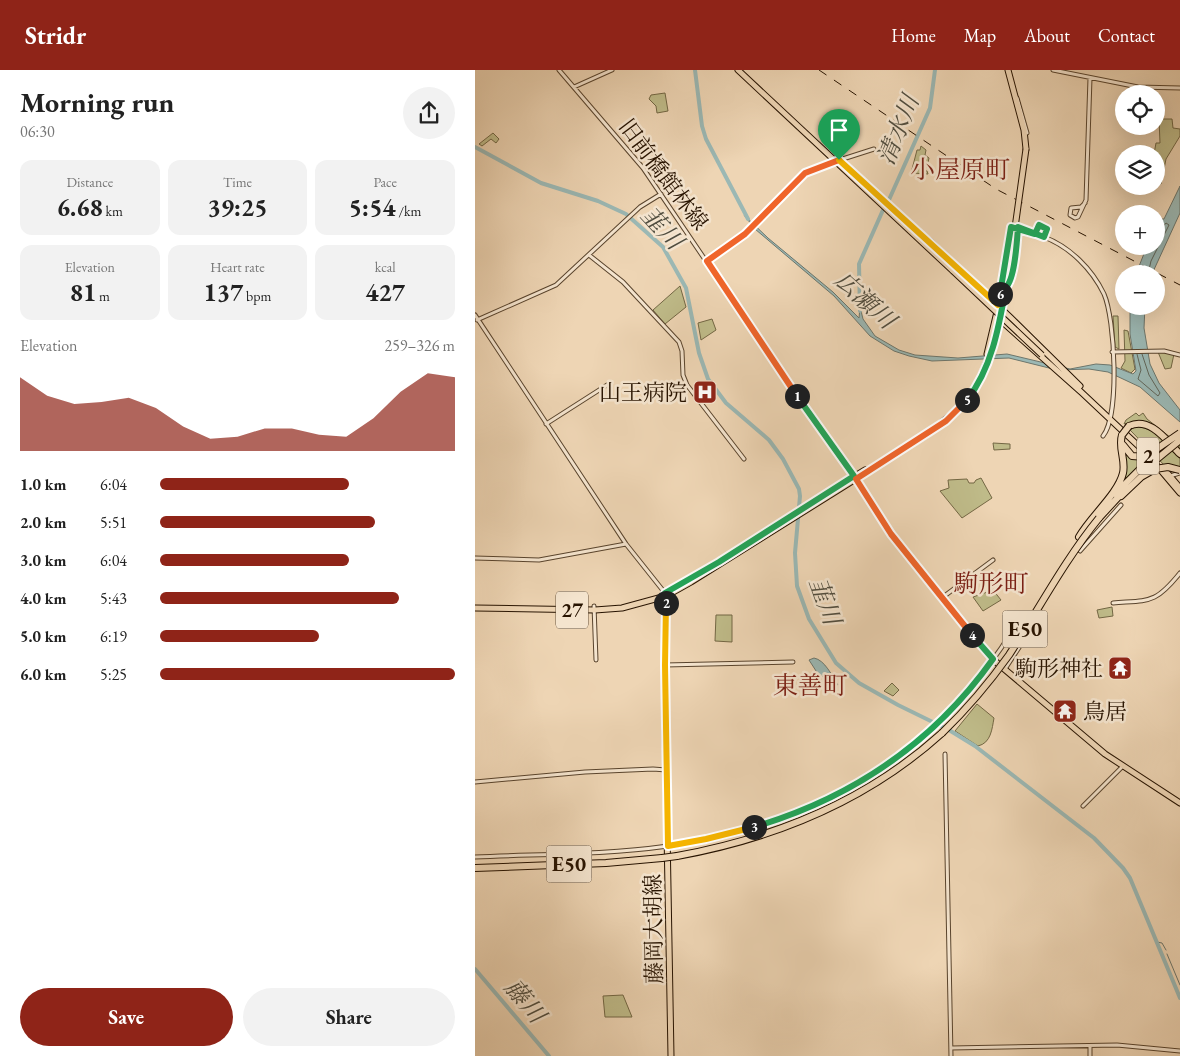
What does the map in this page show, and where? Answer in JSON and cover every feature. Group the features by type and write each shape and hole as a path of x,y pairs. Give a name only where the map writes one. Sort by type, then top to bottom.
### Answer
{"highway":[{"path":"1180,455 1150,428 1138,425 1130,426 1123,435 1123,446 1127,453 1150,463 1180,472"},
{"path":"1116,499 1141,477 1150,463 1180,434"},
{"path":"1116,499 1124,469 1123,435"},
{"name":"E50","path":"939,730 970,699 994,669 1079,537 1150,463 1180,440"},
{"name":"E50","path":"475,866 606,863 677,854 756,838 831,809 887,777 973,702 997,671 1063,568 1099,518 1116,499"}],"main road":[{"name":"2","path":"739,70 1000,307 1064,373"},
{"name":"2","path":"743,70 891,213 954,270"},
{"path":"988,357 1006,287 1025,149 1016,96 1007,70"},
{"path":"1007,70 1025,149"},
{"path":"768,96 775,104"},
{"name":"2","path":"891,213 912,236 997,317 1081,389 1180,488"},
{"name":"2","path":"898,215 1044,356 1055,363"},
{"path":"1000,307 1000,295 1011,227 1018,227 1044,237"},
{"path":"1006,287 1009,284 1012,273 1018,227"},
{"path":"1000,295 1012,242"},
{"path":"997,317 998,325 988,357 970,391 948,416 855,478 891,534 993,659 1083,736 1123,766 1180,803"},
{"path":"998,325 1005,324"},
{"name":"2","path":"1169,476 1180,494"},
{"name":"27","path":"475,606 595,608 631,606 666,594 855,478"},
{"name":"藤岡大胡線","path":"666,594 666,770 671,1056"}],"street":[{"name":"旧前橋館林線","path":"559,70 639,162 855,478"},
{"path":"574,87 612,70"},
{"path":"1053,70 1138,87 1180,88"},
{"path":"1085,203 1081,207 1071,208 1071,216 1078,217 1085,203 1090,129 1090,78"},
{"path":"1016,96 1021,107 1027,133"},
{"path":"707,261 738,240 805,173 874,149"},
{"path":"477,320 556,285 630,217 661,194"},
{"path":"1035,234 1040,226 1047,229 1044,237 1069,250 1100,286 1109,312 1114,402 1103,436"},
{"path":"589,255 623,282 675,337 683,351 683,375 687,385 744,459"},
{"path":"475,315 626,544 666,594"},
{"path":"1112,352 1157,351 1180,355"},
{"path":"546,424 607,385"},
{"path":"1169,476 1180,472"},
{"path":"1080,551 1116,499"},
{"path":"475,558 539,560 626,544"},
{"path":"943,597 993,560"},
{"path":"1113,603 1144,602 1157,598 1180,574"},
{"path":"595,608 596,660"},
{"path":"1005,669 1035,623"},
{"path":"475,857 601,852 668,846 737,832 805,809 875,773 939,730 940,722 967,694 1014,628"},
{"path":"665,665 793,662"},
{"path":"945,754 951,1056"},
{"path":"1083,806 1123,766"},
{"path":"475,782 585,772 653,768 666,770"},
{"path":"951,1048 1117,1045 1180,1051"},
{"path":"1090,1046 1091,1056"}],"shaded area":[{"path":"665,93 668,111 657,113 656,106 649,99 651,95"},
{"path":"1165,119 1172,119 1173,128 1180,129 1180,136 1165,164 1165,145 1156,145 1156,143 1160,143 1160,135 1165,135"},
{"path":"493,133 499,139 496,143 491,139 482,146 479,144"},
{"path":"921,146 926,150 925,155 929,158 927,167 922,170 927,171 928,174 911,173 917,150 920,150"},
{"path":"680,286 686,307 665,324 653,310"},
{"path":"1113,316 1118,316 1119,349 1115,347"},
{"path":"712,319 716,330 701,340 698,323"},
{"path":"1124,330 1128,331 1135,369 1131,373 1121,368 1125,361"},
{"path":"1158,352 1174,354 1171,368 1165,369"},
{"path":"1136,413 1139,416 1143,413 1147,419 1180,445 1180,451 1149,423 1136,421 1124,424 1126,420"},
{"path":"1135,427 1148,429 1160,438 1180,459 1180,470 1173,472 1172,469 1169,470 1130,430"},
{"path":"993,443 1010,444 1010,449 994,450"},
{"path":"1123,449 1147,459 1117,488 1122,479"},
{"path":"981,478 992,498 962,518 940,491 949,488 948,480 967,479 969,483 974,483"},
{"path":"993,590 1001,600 983,611 973,597"},
{"path":"1112,607 1113,616 1099,618 1097,610"},
{"path":"716,615 732,615 732,642 715,641"},
{"path":"892,683 899,690 893,696 884,691"},
{"path":"977,704 994,718 988,739 978,746 955,731"},
{"path":"623,995 632,1017 605,1017 603,996"}],"water":[{"path":"1180,186 1180,213 1165,246 1165,217"},
{"path":"744,215 768,238 833,292 859,318 860,307 863,319 875,336 899,350 915,355 958,358 1007,354 1070,369 1096,364 1110,365 1133,374 1136,371 1130,334 1130,315 1145,315 1144,328 1150,364 1159,383 1180,410 1180,422 1140,387 1108,372 1089,369 1057,370 1009,358 932,361 894,351 870,336 834,296 755,229"},
{"path":"1143,255 1161,255 1156,265 1140,265"},
{"path":"814,658 825,665 838,685 818,674 809,660"}],"waterway":[{"name":"広瀬川","path":"695,70 702,126 706,139 748,219"},
{"name":"清水川","path":"888,202 930,108 935,70"},
{"name":"韮川","path":"475,147 541,183 598,201 626,214 663,247 686,288 699,353 708,379 726,403 769,440 783,459 799,489 795,553 797,586 809,619 836,663 859,683 949,730 975,746 1094,838 1130,878 1180,998"},
{"name":"清水川","path":"860,311 859,264 883,210"},
{"path":"1157,942 1162,943 1166,950"},
{"path":"1167,954 1180,985"},
{"name":"藤川","path":"475,969 549,1056"}],"railway":[{"path":"819,70 996,189 1180,285"}],"place":[{"name":"山王病院","path":"705,392"},
{"name":"駒形神社","path":"1120,668"},
{"name":"鳥居","path":"1065,711"}],"district":[{"name":"小屋原町","path":"960,169"},
{"name":"駒形町","path":"991,583"},
{"name":"東善町","path":"810,685"}],"route":[{"path":"839,160 805,173 745,234 707,261 796,394 854,476 687,582 665,593 668,846 722,836 770,822 834,796 875,773 919,742 941,721 967,694 993,659 964,626 927,576 891,534 856,479 946,421 970,396 981,378 993,344 1006,287 1009,284 1012,273 1018,227 1044,237 1047,229 1039,225 1038,226 1035,234 1018,227 1011,227 998,305 839,160"}]}
